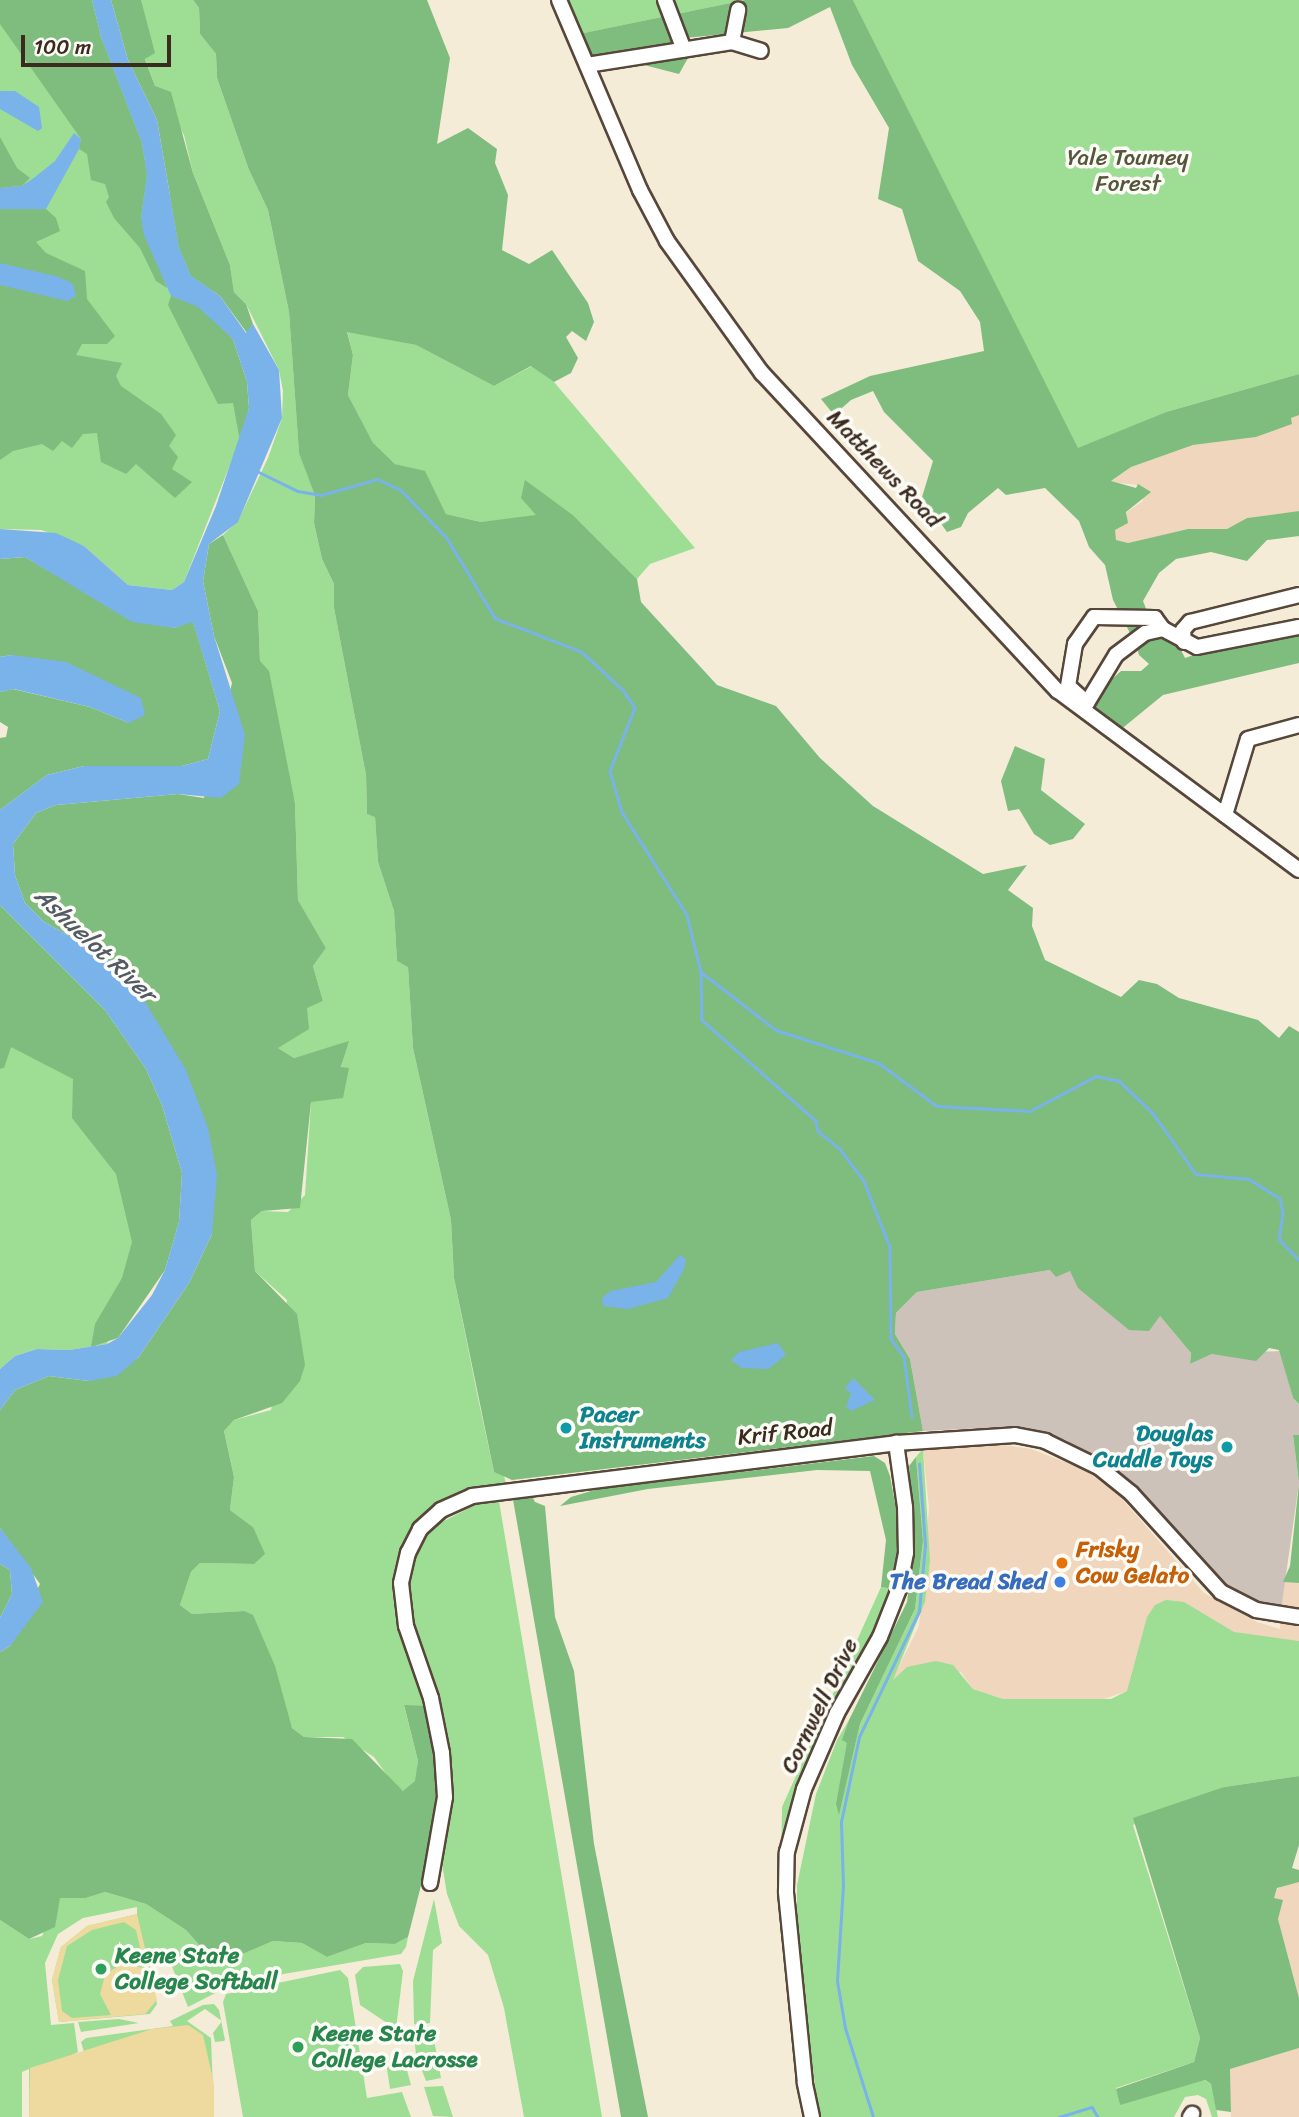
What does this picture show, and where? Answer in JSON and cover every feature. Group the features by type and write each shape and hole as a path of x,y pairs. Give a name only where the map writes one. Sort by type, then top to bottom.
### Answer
{"street":[{"name":"Matthews Road","path":"559,0 640,190 667,241 762,373 1058,691 1299,870"},
{"path":"666,1 684,50"},
{"path":"732,42 738,10"},
{"path":"587,65 732,42 761,51"},
{"path":"1184,642 1183,630 1190,622 1299,594"},
{"path":"1163,629 1146,633 1116,655 1087,702 1068,686 1075,644 1094,617 1155,618 1163,629 1184,642 1209,647 1299,626"},
{"path":"1225,815 1248,739 1299,725"},
{"name":"Krif Road","path":"430,1883 445,1797 442,1753 401,1596 408,1553 430,1519 456,1501 508,1488 1000,1433 1064,1448 1123,1486 1221,1592 1256,1610 1299,1617"},
{"name":"Cornwell Drive","path":"812,2117 805,2083 787,1905 787,1852 804,1789 837,1713 880,1637 899,1589 906,1553 896,1443"}],"shaded area":[{"path":"1299,415 1299,511 1247,518 1227,529 1188,529 1128,543 1115,540 1115,530 1127,523 1127,512 1143,501 1138,485 1110,482 1131,467 1193,445 1256,437 1292,424 1290,418"},
{"path":"1050,1270 1070,1271 1160,1316 1191,1353 1190,1364 1212,1354 1280,1351 1293,1398 1299,1404 1299,1435 1293,1435 1299,1483 1281,1610 1238,1595 1203,1568 1132,1486 1066,1440 1006,1427 923,1431 910,1359 895,1334 896,1313 917,1292"},
{"path":"996,1444 1031,1449 1083,1469 1117,1493 1204,1593 1257,1622 1280,1629 1283,1582 1299,1583 1299,1776 1134,1678 1127,1691 1095,1702 1003,1699 973,1689 961,1672 891,1682 919,1626 929,1508 923,1449"},
{"path":"1292,1880 1299,1882 1299,1998 1278,1919 1282,1901 1274,1898 1277,1889"},
{"path":"1299,2048 1299,2117 1231,2117 1230,2069"}],"green space":[{"path":"0,0 92,0 101,37 233,339 242,434 184,582 172,590 128,585 84,546 41,530 0,529"},
{"path":"0,0 92,0 101,37 142,143 147,175 141,218 167,288 156,281 140,248 114,218 106,202 109,197 105,184 91,180 87,154 79,149 81,139 0,24"},
{"path":"111,0 141,0 155,53 145,59 155,86 171,92 193,173 230,265 234,292 246,304 253,324 247,333 220,296 191,276 179,248 157,120 128,60"},
{"path":"141,0 193,0 199,8 200,34 216,54 217,78 249,170 268,210 289,312 299,452 315,496 314,523 322,559 334,584 334,608 366,775 367,814 375,816 378,862 394,911 397,961 408,966 413,1048 451,1220 454,1278 478,1398 494,1472 504,1475 506,1485 414,1529 402,1548 395,1585 427,1706 404,1706 418,1761 416,1781 404,1791 395,1786 374,1757 343,1737 304,1737 292,1728 244,1611 192,1614 180,1605 191,1572 200,1563 254,1564 253,1527 230,1510 234,1477 224,1431 234,1420 271,1410 287,1300 255,1271 251,1220 262,1211 288,1212 305,1195 311,1102 349,1068 341,1068 348,1042 294,1058 278,1048 307,1007 323,1001 313,966 326,948 298,900 295,803 260,661 258,611 223,535 238,521 268,458 282,418 283,391 279,370 246,304 234,292 230,265 193,173 184,135 155,86 145,58"},
{"path":"193,0 427,0 450,58 437,144 468,128 497,149 495,163 508,195 502,250 529,264 552,250 588,303 594,322 586,341 572,331 566,337 578,358 571,373 554,382 531,366 494,386 416,345 347,332 353,355 348,395 373,443 395,464 425,471 446,514 481,522 536,515 521,498 525,480 574,516 637,579 641,602 717,685 776,706 820,758 873,806 983,874 1027,865 1008,890 1033,908 1032,926 1045,960 1121,997 1139,980 1157,984 1179,998 1258,1020 1279,1038 1289,1026 1299,1032 1299,1404 1293,1398 1279,1350 1269,1348 1256,1361 1212,1354 1190,1364 1191,1353 1160,1316 1149,1331 1129,1330 1078,1288 1070,1271 1056,1277 1050,1270 917,1292 896,1313 895,1334 910,1359 923,1431 512,1480 494,1472 454,1278 451,1220 413,1048 408,967 397,961 394,911 378,862 375,817 367,814 366,775 334,608 334,584 322,559 314,523 315,496 299,453 289,312 268,210 249,170 217,78 216,54 200,34 199,8"},
{"path":"555,0 745,0 570,36"},
{"path":"745,0 853,0 1078,448 1166,412 1299,374 1299,415 1291,418 1292,424 1256,437 1193,445 1131,467 1111,481 1136,488 1138,484 1151,492 1126,512 1128,523 1115,530 1116,540 1128,543 1188,529 1227,529 1247,518 1299,511 1299,536 1267,540 1247,561 1211,552 1176,559 1159,573 1143,601 1153,626 1132,637 1113,600 1105,565 1089,547 1079,521 1045,488 1006,495 998,488 968,513 961,527 947,532 922,497 933,461 884,412 873,391 851,400 834,415 821,399 870,376 984,351 980,322 960,291 918,261 902,209 878,199 889,128 852,65 830,7 788,28 685,38 672,45 675,60 688,58 679,74 640,64 590,58 579,34"},
{"name":"Yale Toumey Forest","path":"853,0 1299,0 1299,374 1166,412 1078,449"},
{"path":"0,137 17,168 30,178 22,186 0,188"},
{"path":"0,209 46,209 56,218 60,231 36,242 46,253 85,271 87,299 115,336 107,344 82,344 76,355 122,363 116,376 121,386 161,414 176,435 169,446 178,457 172,469 192,482 175,498 136,464 126,474 101,462 97,433 83,434 72,448 62,441 53,451 42,444 13,451 0,460"},
{"path":"171,296 198,306 233,339 247,382 249,408 240,441 233,403 218,404 168,305"},
{"path":"347,331 416,345 494,386 532,366 554,382 695,548 650,564 637,579 574,516 481,522 446,514 425,472 395,464 373,444 348,395 353,355"},
{"path":"223,535 258,611 260,661 269,671 295,803 298,900 326,948 313,966 323,1001 307,1008 309,1029 278,1048 294,1058 349,1041 341,1067 349,1068 343,1098 311,1102 300,1208 262,1211 251,1220 255,1271 297,1314 305,1365 300,1381 282,1403 234,1420 224,1431 234,1477 230,1510 253,1527 265,1554 254,1564 200,1563 191,1572 180,1605 192,1614 244,1611 253,1615 275,1666 292,1728 304,1737 352,1739 403,1791 415,1781 418,1761 404,1705 427,1706 436,1775 435,1830 408,1937 395,1944 366,1943 327,1957 302,1943 273,1941 217,1965 186,1930 146,1904 105,1892 86,1898 60,1898 55,1927 29,1939 0,1920 0,1652 10,1646 40,1584 0,1528 0,1410 15,1390 49,1376 89,1381 138,1358 189,1283 212,1234 107,957 44,922 25,903 15,875 13,844 36,813 56,805 178,794 204,798 232,683 214,636 203,581 209,544"},
{"path":"25,557 75,586 174,628 193,621 220,711 208,759 182,766 84,766 47,775 0,810 0,738 6,737 8,727 0,722 0,692 13,689 90,707 129,723 12,655 0,657 0,559"},
{"path":"1299,630 1299,663 1163,695 1119,731 1090,710 1101,689 1121,671 1141,671 1149,664 1139,655 1136,644 1159,634 1176,640 1185,658 1211,649 1227,650 1230,643"},
{"path":"1015,746 1045,759 1041,790 1085,824 1073,839 1050,845 1034,834 1019,809 1008,811 1001,781"},
{"path":"0,905 182,1173 107,1344 69,1350 37,1349 15,1356 0,1369 0,1069 4,1068"},
{"path":"0,905 105,1010 146,1069 162,1105 182,1173 179,1222 165,1270 118,1338 91,1347 95,1324 122,1278 132,1242 116,1174 72,1118 73,1079 11,1047 4,1068 0,1069"},
{"path":"1293,1435 1299,1435 1299,1483"},
{"path":"923,1449 930,1561 925,1602 893,1680 907,1667 936,1661 953,1665 973,1689 1003,1699 1111,1699 1127,1691 1147,1617 1155,1605 1166,1600 1184,1602 1234,1632 1299,1641 1299,1776 1224,1787 1133,1825 1200,2038 1194,2062 1116,2088 1120,2104 1204,2080 1211,2084 1218,2117 1212,2117 1206,2099 1198,2095 1185,2097 1174,2117 819,2117 797,1942 797,1885 816,1794 837,1740 849,1720 843,1740 848,1743 839,1813 860,1724 915,1609 923,1541 916,1457"},
{"path":"874,1456 885,1463 890,1476 900,1530 894,1589 881,1587 886,1540 870,1471 817,1470 648,1489 560,1506 571,1497 598,1489"},
{"path":"916,1457 923,1541 915,1609 860,1724 839,1815 836,1804 847,1743 842,1740 849,1720 907,1602 915,1537 909,1466"},
{"path":"1299,1483 1299,1583 1283,1582 1290,1566"},
{"path":"530,1492 535,1502 545,1506 555,1617 574,1671 594,1844 648,2117 621,2117 512,1494"},
{"path":"487,1499 499,1501 602,2117 524,2117 504,2008 488,1955 459,1926 447,1894 442,1864 451,1776 439,1696 417,1641 407,1581 416,1550 436,1525"},
{"path":"0,1564 10,1570 12,1594 0,1618"},
{"path":"881,1587 894,1589 876,1635 825,1734 785,1856 806,2117 780,1928 782,1807"},
{"path":"1299,1776 1299,1845 1292,1868 1299,1870 1299,1882 1277,1888 1274,1898 1283,1900 1278,1919 1299,1998 1299,2048 1230,2069 1231,2112 1216,2110 1211,2084 1205,2080 1120,2105 1116,2089 1194,2062 1200,2038 1133,1818 1224,1787"},
{"path":"105,1892 146,1904 186,1930 217,1965 273,1941 302,1943 327,1957 366,1943 395,1944 408,1937 401,1954 237,1982 188,2007 169,1959 159,1960 149,1963 157,2004 150,2014 59,2022 52,1980 61,1947 87,1926 137,1914 137,1907 83,1918 58,1934 45,1963 51,2025 74,2023 78,2052 70,2056 84,2052 81,2042 86,2038 173,2026 170,2021 203,2005 214,2004 219,2010 221,2020 205,2009 187,2021 211,2038 214,2117 29,2117 29,2069 22,2072 22,2117 0,2117 0,1920 29,1939 42,1936 59,1898 86,1898"},
{"path":"434,1899 442,1943 433,1950 430,2023 418,2025 414,2024 413,1981"},
{"path":"400,1964 403,1971 396,2029 360,2005 355,1975 363,1967"},
{"name":"Keene State College Lacrosse","path":"340,1970 348,1978 367,2098 402,2092 411,2117 243,2117 223,2002 226,1994"},
{"path":"119,2019 139,2023 81,2032 78,2022"},
{"path":"221,2022 225,2040 215,2042 213,2033"},
{"path":"432,2029 441,2078 426,2081 416,2055 414,2034"},
{"path":"404,2059 411,2085 390,2089 386,2062"},
{"path":"443,2086 453,2117 433,2116 424,2087"}],"sand":[{"path":"137,1914 157,2000 145,2014 59,2022 52,1980 61,1947 87,1926","holes":["124,1922 136,1930 145,1968 121,1964 105,1975 100,1994 111,2015 72,2018 62,2011 58,1980 67,1946 92,1930"]},
{"path":"188,2025 203,2035 214,2084 214,2117 29,2117 30,2068 152,2029"}],"water":[{"path":"92,0 111,0 128,60 157,120 179,248 191,276 220,296 246,333 253,324 279,370 282,418 238,522 209,544 203,581 214,636 245,735 239,784 221,798 178,794 56,805 36,813 13,844 15,875 25,903 44,922 107,957 144,1000 186,1070 208,1128 217,1175 212,1234 189,1283 138,1358 117,1376 89,1381 49,1376 15,1390 0,1410 0,1369 15,1356 37,1349 69,1350 107,1344 118,1338 152,1295 165,1270 179,1222 182,1173 162,1105 146,1069 105,1010 0,905 0,810 47,775 84,766 182,766 208,759 220,711 193,622 174,628 132,622 25,557 0,559 0,529 56,533 84,546 128,585 172,590 184,582 216,506 249,408 247,382 233,339 198,307 171,296 144,235 141,218 147,175 142,143 101,37"},
{"path":"0,91 15,91 39,107 42,128 38,131 0,109"},
{"path":"74,133 81,139 79,149 46,209 0,209 0,188 22,186 35,177 55,161"},
{"path":"0,263 59,277 73,284 76,296 67,301 0,285"},
{"path":"12,655 66,662 141,698 145,715 129,723 90,707 14,689 0,692 0,657"},
{"path":"680,1255 686,1259 684,1269 668,1298 628,1309 603,1306 602,1298 611,1291 656,1282"},
{"path":"778,1343 786,1355 768,1369 742,1368 731,1360 739,1352"},
{"path":"853,1378 875,1400 851,1411 846,1406 851,1394 845,1388"},
{"path":"0,1528 31,1568 43,1602 10,1646 0,1652 0,1618 12,1594 10,1570 0,1564"}],"waterway":[{"path":"259,472 298,491 321,495 378,479 401,490 447,538 495,618 582,652 623,690 635,708 610,771 622,812 687,915 701,972 776,1030 879,1063 937,1106 1030,1111 1096,1076 1119,1081 1152,1112 1196,1174 1249,1179 1280,1198 1283,1214 1279,1239 1299,1260"},
{"path":"701,972 702,1020 816,1121 818,1131 840,1149 864,1181 890,1247 891,1339 904,1357 912,1416"},
{"path":"873,2117 845,2028 837,1981 843,1886 841,1822 859,1737 919,1611 925,1545 919,1464"},
{"path":"1059,2117 1092,2107 1098,2117"}],"place":[{"name":"Pacer Instruments","path":"566,1428"},
{"name":"Douglas Cuddle Toys","path":"1227,1447"},
{"name":"Frisky Cow Gelato","path":"1062,1563"},
{"name":"The Bread Shed","path":"1060,1582"},
{"name":"Keene State College Softball","path":"101,1969"},
{"name":"Keene State College Lacrosse","path":"298,2047"}],"water label":[{"name":"Ashuelot River","path":"95,945"}]}
